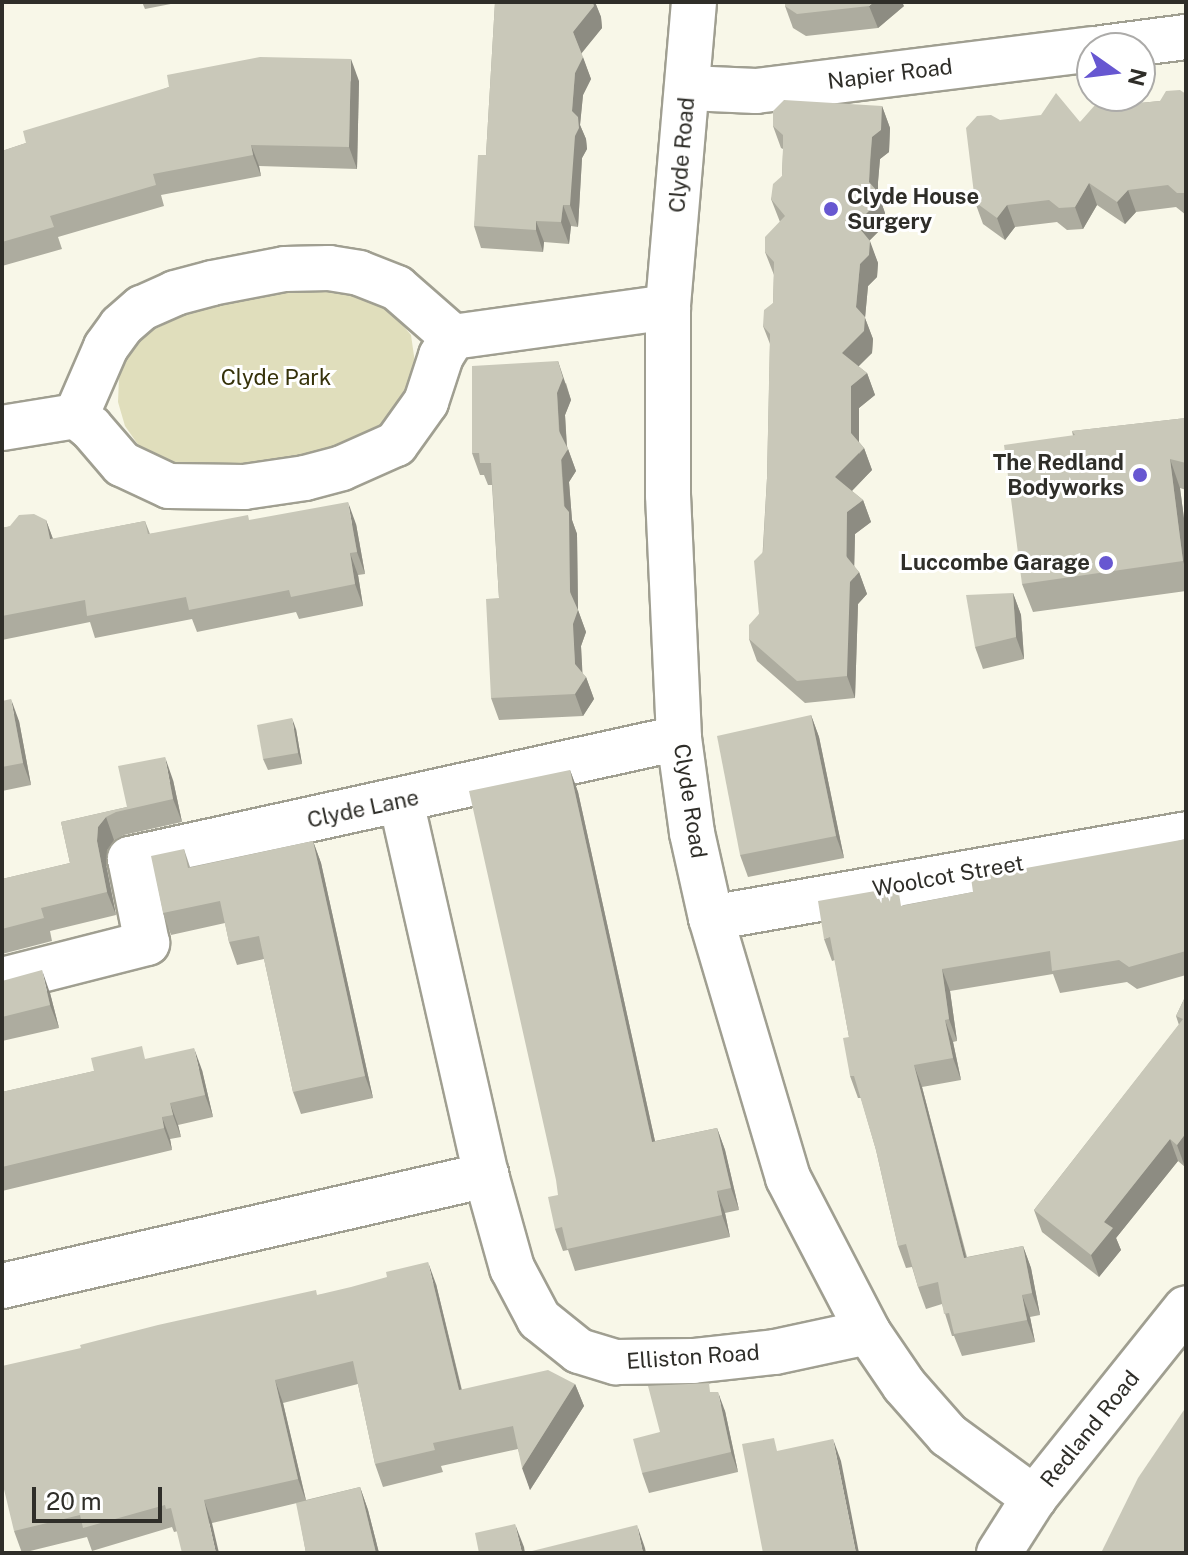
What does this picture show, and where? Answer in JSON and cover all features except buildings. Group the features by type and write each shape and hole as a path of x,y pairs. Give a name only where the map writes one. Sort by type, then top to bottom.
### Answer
{"street":[{"name":"Clyde Road","path":"694,2 668,307 668,495 679,738 692,833 711,918 788,1178 868,1332 904,1385 948,1435 1034,1498"},
{"path":"1156,41 1186,37"},
{"name":"Napier Road","path":"688,88 756,91 1076,51"},
{"path":"76,416 106,347 121,326 142,308 175,293 285,269 329,268 359,273 397,288 453,337 668,307"},
{"path":"2,428 76,416 91,428 122,464 169,486 244,487 305,478 342,468 396,444 426,402 441,356 453,337"},
{"name":"Clyde Lane","path":"2,980 147,943 130,859 679,738"},
{"name":"Elliston Road","path":"401,801 486,1175 512,1268 539,1319 579,1351 616,1362 693,1361 775,1352 868,1332"},
{"name":"Woolcot Street","path":"711,918 1186,834"},
{"path":"2,1286 486,1175"},
{"name":"Redland Road","path":"999,1553 1034,1498 1186,1308"}],"green space":[{"name":"Clyde Park","path":"331,288 382,301 411,335 416,370 396,418 349,446 283,463 182,469 159,461 139,446 125,426 118,402 119,378 128,355 143,335 186,314 252,296"}],"place":[{"name":"Clyde House Surgery","path":"831,209"},
{"name":"The Redland Bodyworks","path":"1140,475"},
{"name":"Luccombe Garage","path":"1106,563"}]}
